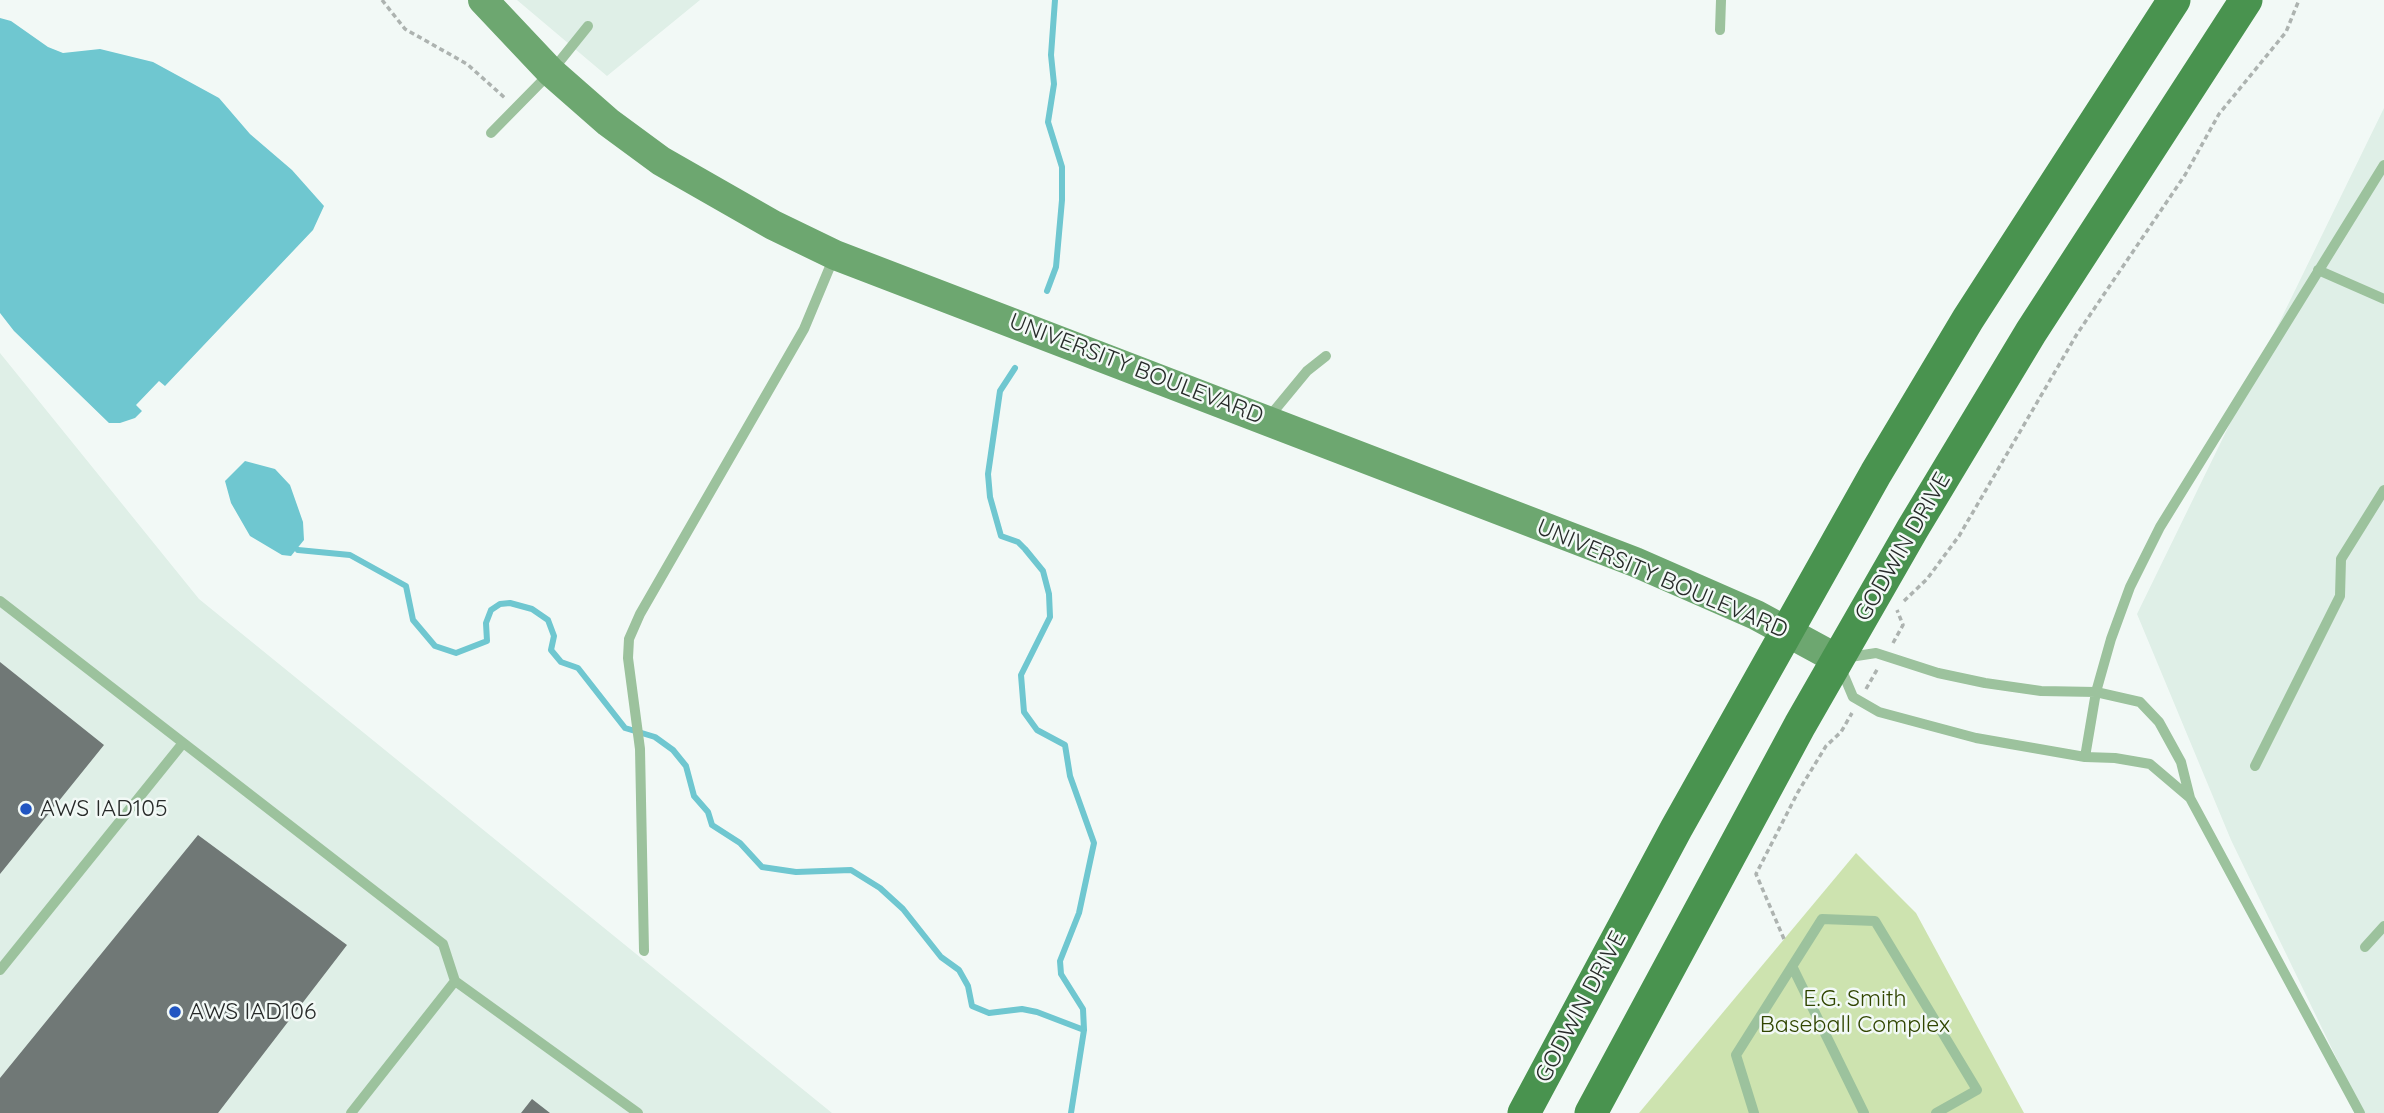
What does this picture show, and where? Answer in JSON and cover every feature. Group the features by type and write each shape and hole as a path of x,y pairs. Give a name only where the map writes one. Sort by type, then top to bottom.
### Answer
{"main road":[{"name":"UNIVERSITY BOULEVARD","path":"483,0 551,72 598,114 660,161 716,195 835,255 1635,562 1786,631 1838,659"},
{"name":"GODWIN DRIVE","path":"1524,1113 1786,631 1968,320 2174,0"},
{"name":"GODWIN DRIVE","path":"1591,1113 1838,659 2031,332 2246,0"}],"lane":[{"path":"1720,30 1721,0"},
{"path":"491,134 551,72 588,26"},
{"path":"2085,757 2096,692 2130,587 2160,527 2384,165"},
{"path":"644,951 640,749 628,659 633,626 804,330 835,255"},
{"path":"2318,270 2384,299"},
{"path":"1267,420 1307,372 1326,356"},
{"path":"2255,766 2340,596 2342,559 2384,490"},
{"path":"0,601 443,944 455,981 638,1113"},
{"path":"2190,798 2150,764 2115,758 2085,757 1976,738 1879,712 1853,697 1838,659 1876,653 1938,673 1985,683 2041,691 2096,692 2140,702 2159,722 2181,762 2190,798 2360,1113"},
{"path":"0,970 183,743"},
{"path":"1754,1113 1736,1055 1822,919 1874,921 1977,1090 1936,1113"},
{"path":"2365,947 2384,926"},
{"path":"1792,966 1864,1113"},
{"path":"351,1113 455,981"}],"path":[{"path":"382,0 405,29 467,64 516,108"},
{"path":"1784,939 1756,874 1798,792 1826,746 1841,732 1903,625 1896,612 1899,605 1927,579 1959,536 2077,334 2185,175 2219,114 2286,32 2299,0"}],"shaded area":[{"path":"517,0 700,0 607,76"},
{"path":"2384,108 2384,1113 2363,1113 2231,840 2137,614"},
{"path":"0,353 199,599 832,1113 0,1113"}],"green space":[{"name":"E.G. Smith Baseball Complex","path":"1856,853 1916,913 2024,1113 1639,1113"}],"water":[{"path":"0,18 11,21 48,47 63,53 100,49 153,62 219,98 250,134 292,170 324,206 313,230 165,386 159,381 136,405 142,411 135,418 120,423 109,423 14,331 0,313"},
{"path":"245,461 275,469 290,485 303,522 304,540 291,556 282,555 250,536 231,503 225,481"}],"building":[{"name":"AWS IAD105","path":"0,662 104,745 0,874"},
{"name":"AWS IAD106","path":"198,835 347,945 218,1113 0,1113 0,1078"},
{"path":"532,1099 550,1113 521,1113"}],"waterway":[{"path":"1047,291 1056,267 1062,200 1062,167 1048,122 1054,84 1051,55 1055,0"},
{"path":"1015,368 1000,391 988,474 990,497 1001,536 1018,542 1025,549 1043,571 1049,594 1050,617 1021,675 1024,712 1037,730 1065,745 1070,776 1094,843 1079,913 1060,961 1061,974 1083,1009 1084,1030 1071,1113"},
{"path":"298,550 350,555 406,586 413,620 435,646 456,653 487,641 486,623 491,610 500,604 510,603 532,609 548,620 554,636 551,650 561,662 578,668 625,728 655,737 673,750 686,766 694,796 708,812 712,825 740,843 762,867 796,872 851,870 880,888 903,909 941,957 959,970 968,986 972,1006 989,1013 1022,1009 1037,1012 1084,1030"}],"place":[{"name":"AWS IAD105","path":"26,809"},
{"name":"AWS IAD106","path":"175,1012"}]}
